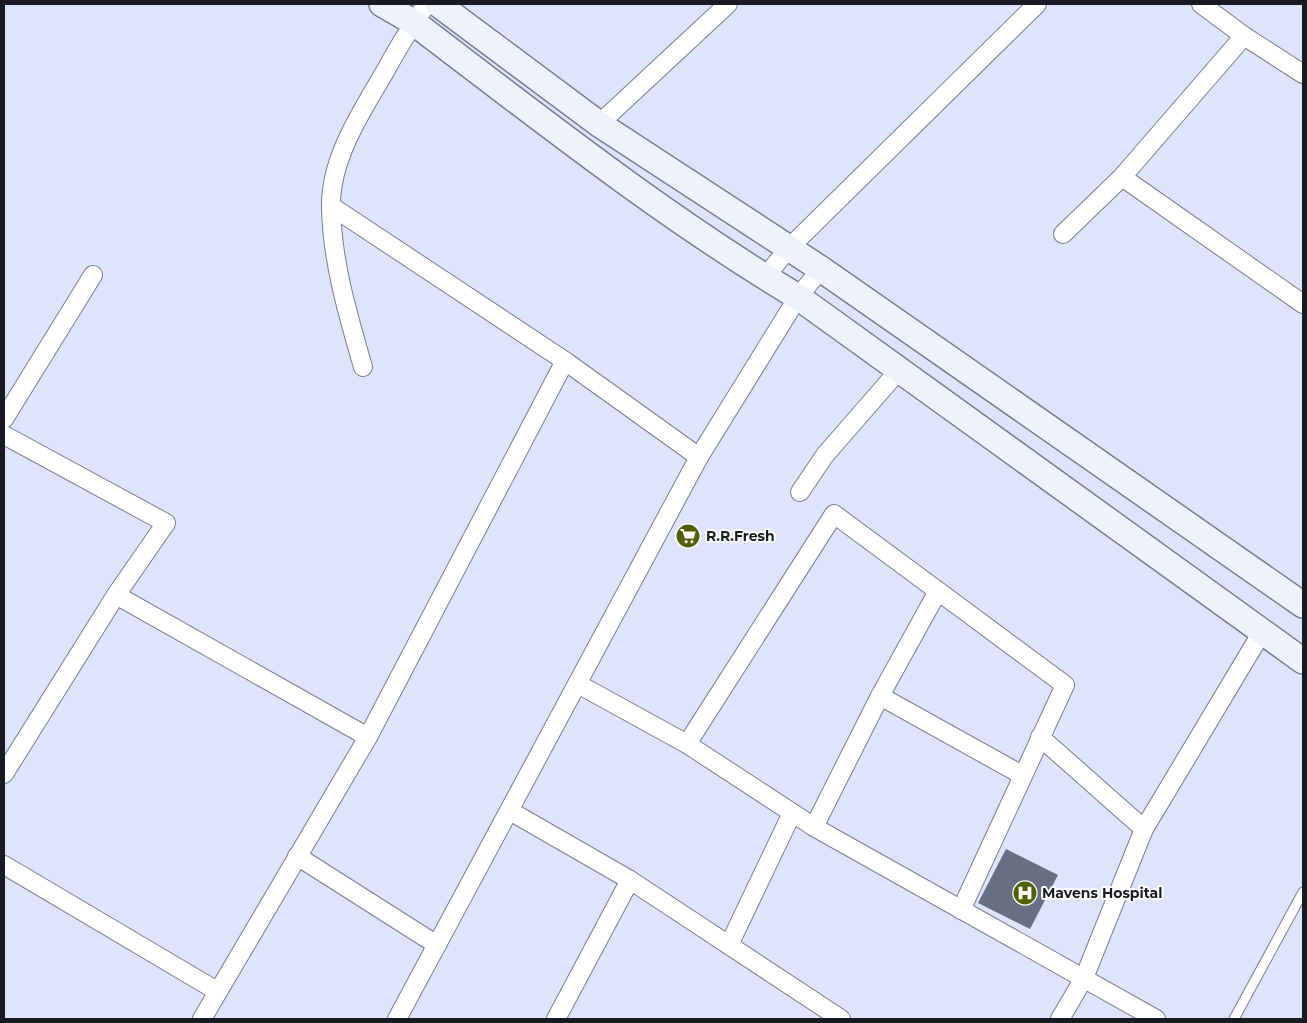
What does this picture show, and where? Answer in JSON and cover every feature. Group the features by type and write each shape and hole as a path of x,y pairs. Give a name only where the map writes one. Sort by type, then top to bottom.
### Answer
{"street":[{"path":"382,4 420,13 586,154 765,277 798,297 900,369 1303,661"},
{"path":"438,4 599,124 821,269 1303,604"},
{"path":"599,124 728,4"},
{"path":"765,277 788,249 1037,4"},
{"path":"1201,4 1244,36 1303,74"},
{"path":"363,367 342,296 331,206 335,175 353,126 420,13"},
{"path":"1062,234 1122,177 1244,36"},
{"path":"1122,177 1303,304"},
{"path":"331,206 565,360 699,457"},
{"path":"397,1019 699,457 798,297 821,269"},
{"path":"4,419 93,275"},
{"path":"202,1019 368,737 565,360"},
{"path":"800,492 826,455 900,369"},
{"path":"4,435 166,523 116,596 4,774"},
{"path":"687,744 834,514 1065,685 961,910"},
{"path":"814,827 880,696 938,591"},
{"path":"116,596 368,737"},
{"path":"1060,1019 1084,978 1144,828 1262,632"},
{"path":"578,684 687,744 814,827 1156,1019"},
{"path":"880,696 1022,775"},
{"path":"1040,737 1144,828"},
{"path":"510,810 630,880 841,1019"},
{"path":"729,945 792,813"},
{"path":"297,856 437,945"},
{"path":"4,866 217,991"},
{"path":"556,1019 630,880"}],"lane":[{"path":"1234,1019 1303,892"}],"building":[{"path":"1006,849 1058,875 1030,929 978,903"}],"place":[{"name":"R.R.Fresh","path":"688,536"},
{"name":"Mavens Hospital","path":"1025,893"}]}
